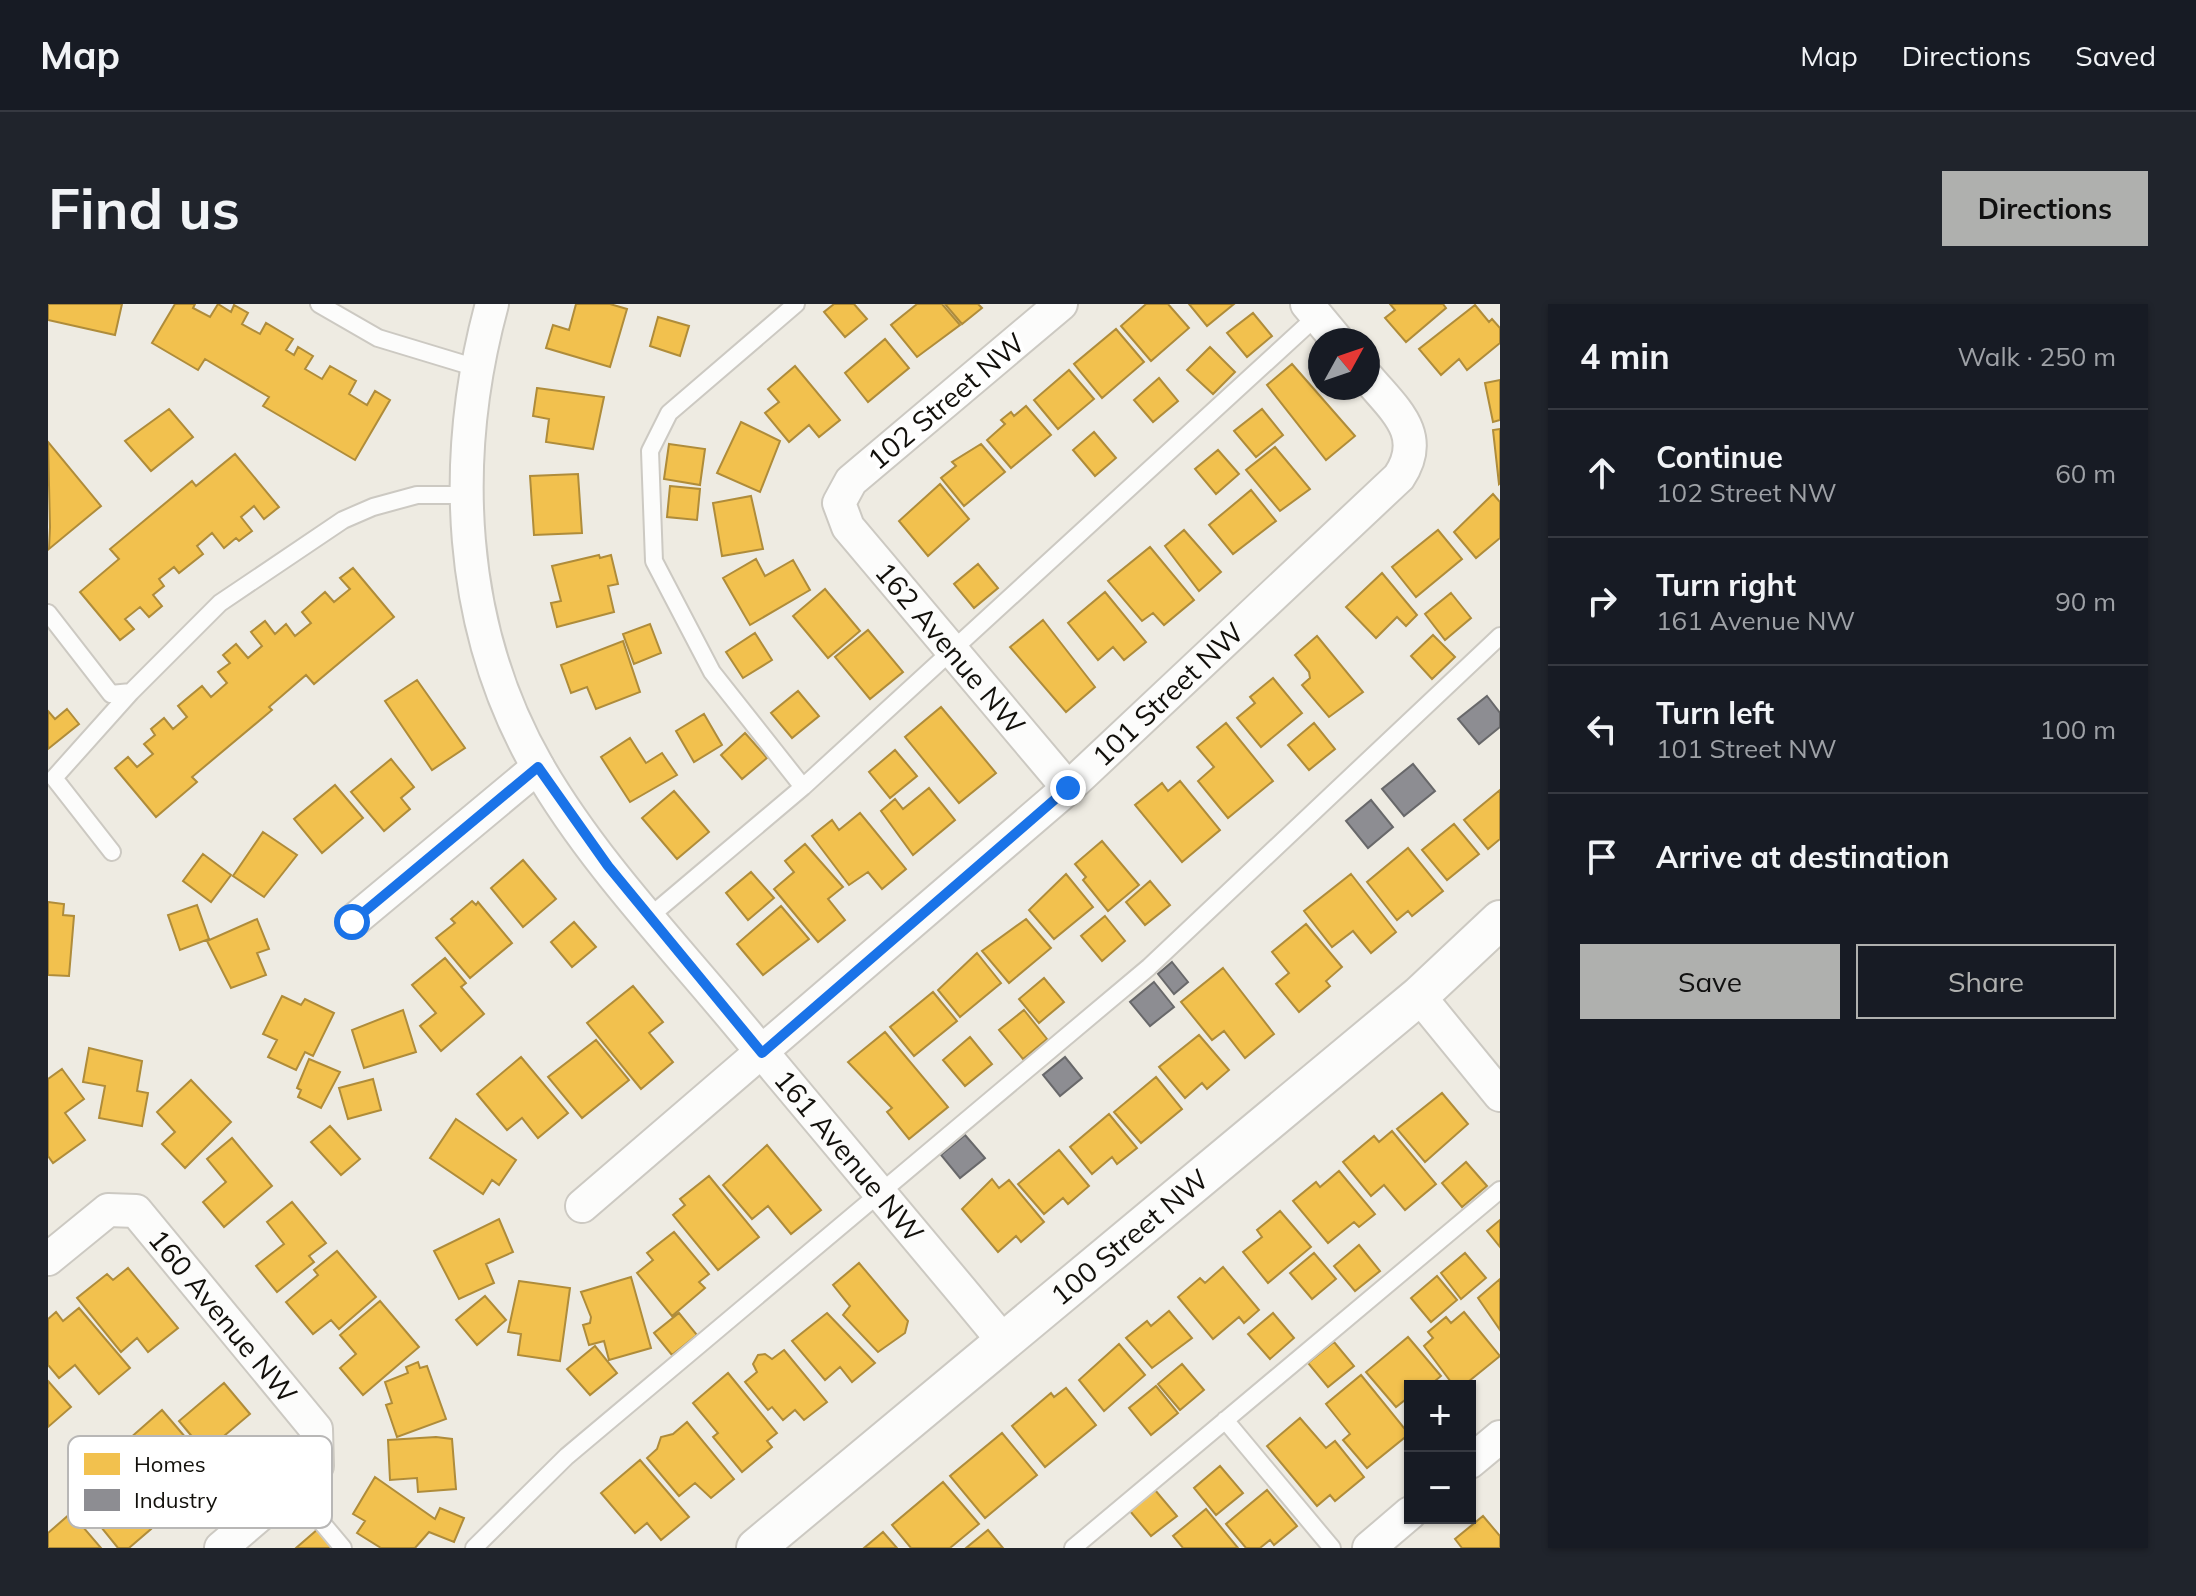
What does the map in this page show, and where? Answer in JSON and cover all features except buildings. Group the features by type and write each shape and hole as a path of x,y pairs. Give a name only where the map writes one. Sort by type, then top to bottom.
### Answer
{"street":[{"name":"161 Avenue NW","path":"492,304 468,421 469,554 491,655 538,767 571,816 649,917 1005,1343"},
{"name":"102 Street NW","path":"839,503 851,481 1061,304"},
{"name":"101 Street NW","path":"582,1206 1068,788 1399,477 1412,451 1410,436 1398,414 1380,392"},
{"name":"162 Avenue NW","path":"839,503 848,527 1068,788"},
{"path":"352,922 538,767"},
{"name":"100 Street NW","path":"756,1548 1419,996 1500,920"},
{"path":"1419,996 1500,1095"},
{"name":"160 Avenue NW","path":"48,1259 108,1210 136,1211 316,1429 316,1436"},
{"path":"1476,1457 1500,1437"},
{"path":"1369,1548 1404,1518"},
{"path":"221,1548 244,1528"}],"lane":[{"path":"319,304 378,338 477,368"},
{"path":"796,304 669,413 650,451 654,561 712,672 803,787"},
{"path":"649,917 803,787 1321,320"},
{"path":"112,852 54,778 131,692 220,603 343,520 373,507 417,495 467,495"},
{"path":"48,613 111,694 131,692"},
{"path":"474,1548 567,1456 879,1190 1149,967 1500,636"},
{"path":"1073,1548 1500,1190"},
{"path":"1225,1420 1332,1548"},
{"path":"326,1528 343,1548"}],"route":[{"path":"352,922 538,767 608,866 762,1053 1068,788"}]}
